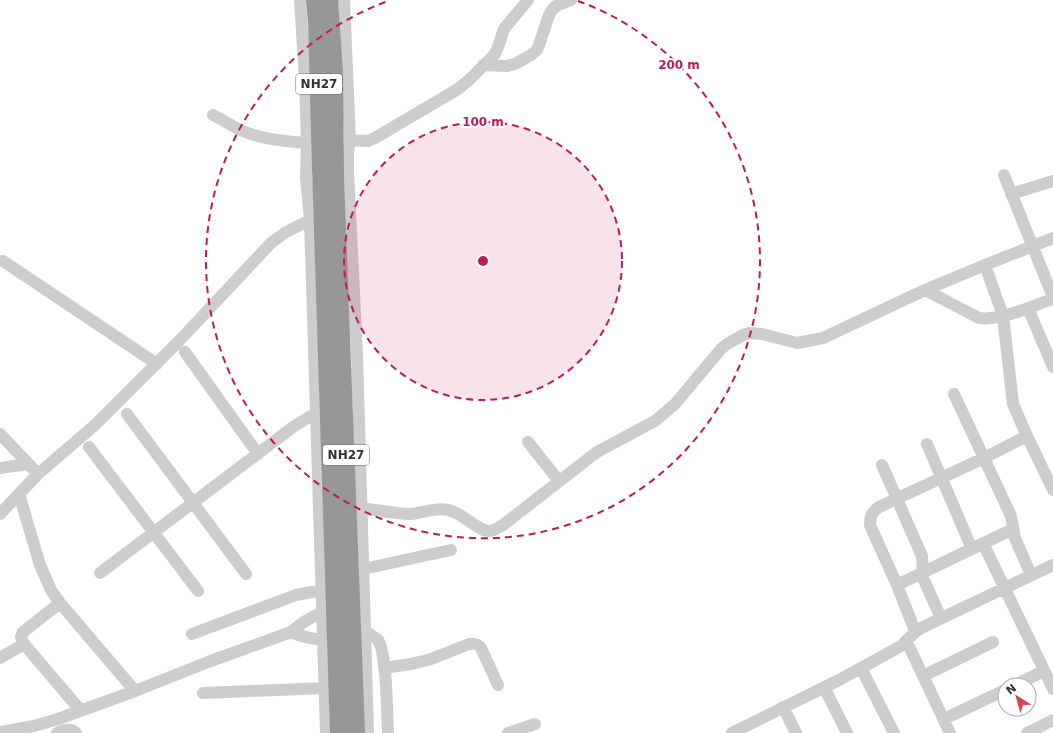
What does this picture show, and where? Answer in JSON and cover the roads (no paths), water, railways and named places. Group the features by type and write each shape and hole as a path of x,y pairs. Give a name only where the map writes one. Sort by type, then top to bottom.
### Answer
{"highway":[{"name":"NH27","path":"316,0 331,170 356,733"},
{"name":"NH27","path":"329,0 334,71 331,170 339,733"}],"street":[{"path":"300,0 307,143 331,170 357,355 368,733"},
{"path":"326,733 310,220 307,195 331,170 350,140 344,0"},
{"path":"350,140 368,141 381,135 458,89 495,54 504,29 528,0"},
{"path":"483,66 508,66 515,64 531,55 539,45 549,14 556,6 571,0"},
{"path":"213,115 242,131 258,137 307,143"},
{"path":"925,290 979,318 1003,316 1053,298 1004,175"},
{"path":"1011,194 1053,180"},
{"path":"0,514 38,474 96,424 157,364 271,243 286,232 310,220"},
{"path":"362,508 411,514 440,509 448,510 457,512 484,530 490,531 496,529 596,452 655,421 675,404 721,349 743,335 749,333 766,335 797,343 823,338 925,290 1053,238"},
{"path":"3,260 157,364"},
{"path":"985,265 1003,316 1013,404 1053,490"},
{"path":"1028,308 1052,364"},
{"path":"185,352 258,454"},
{"path":"954,394 1011,516 1016,544 1031,575"},
{"path":"100,573 293,427 316,412"},
{"path":"127,414 246,574"},
{"path":"0,434 38,474"},
{"path":"915,631 897,585 870,525 870,518 873,512 879,506 942,478 1027,436"},
{"path":"528,442 559,481"},
{"path":"927,444 942,478 978,546 1005,588 1053,688"},
{"path":"89,447 198,591"},
{"path":"0,468 28,464"},
{"path":"882,465 922,556 923,578 941,618"},
{"path":"19,494 40,565 51,590 60,604 135,691"},
{"path":"897,585 1014,529"},
{"path":"363,569 451,550"},
{"path":"732,733 749,729 783,707 901,646 907,642 915,631 1053,565"},
{"path":"192,634 296,595 322,590"},
{"path":"60,604 23,632 21,637 24,644 81,711"},
{"path":"0,732 34,726 81,711 135,691 208,662 291,632 311,617 323,612"},
{"path":"365,631 377,640 381,647 384,668 388,733"},
{"path":"291,632 302,637 324,640"},
{"path":"907,642 950,733"},
{"path":"923,676 993,642"},
{"path":"384,668 431,659 475,643 482,648 498,684"},
{"path":"0,658 24,644"},
{"path":"861,668 894,733"},
{"path":"1032,677 1044,671"},
{"path":"824,687 847,733"},
{"path":"203,693 325,688"},
{"path":"944,719 997,694"},
{"path":"783,707 796,733"},
{"path":"1027,733 1053,720"},
{"path":"514,732 534,724"},
{"path":"57,733 68,730 76,733"}]}
